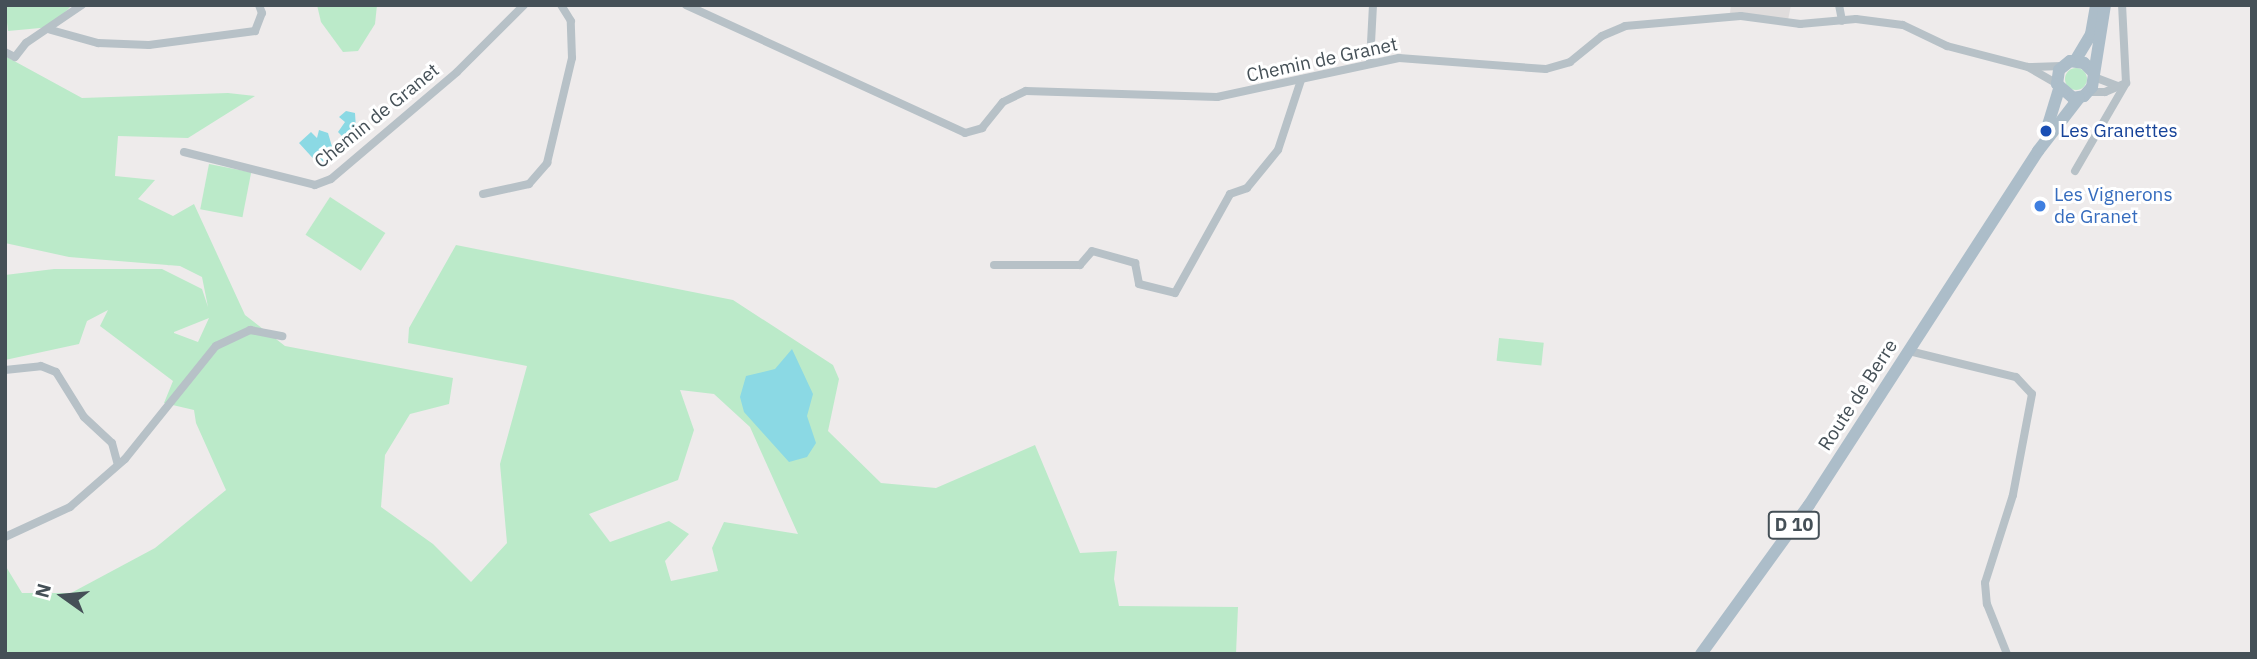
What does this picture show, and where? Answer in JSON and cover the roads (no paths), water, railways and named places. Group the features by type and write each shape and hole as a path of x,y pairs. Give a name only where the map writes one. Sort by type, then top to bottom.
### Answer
{"main road":[{"path":"2062,66 2075,61 2087,45 2096,5"},
{"path":"2058,87 2084,95 2093,74 2105,5"},
{"path":"2075,61 2093,74"},
{"name":"Route de Berre","path":"2038,151 2062,66"},
{"name":"Route de Berre","path":"1701,654 1883,392 2038,151 2084,95"}],"street":[{"path":"5,52 15,57 26,43 51,30 82,5"},
{"path":"51,30 98,43 149,45 255,31 261,23 259,5"},
{"name":"Chemin de Granet","path":"184,152 315,185 331,179 457,72 524,5"},
{"path":"483,194 529,184 547,163 572,58 571,21 561,5"},
{"name":"Chemin de Granet","path":"686,5 965,132 982,128 1003,102 1026,92 1217,97 1301,80 1370,62 1414,57 1546,69 1570,62 1602,36 1625,26 1747,16 1800,24 1842,21 1903,25 1947,46 2028,67 2062,66"},
{"path":"1370,62 1373,5"},
{"path":"1839,5 1842,21"},
{"path":"2075,171 2122,85 2122,5"},
{"path":"67,17 70,35"},
{"name":"Chemin de Granet","path":"2028,67 2058,87"},
{"path":"2093,74 2122,85"},
{"path":"994,265 1080,265 1092,251 1135,263 1139,284 1175,293 1230,194 1247,188 1278,150 1301,80"},
{"path":"2084,95 2122,85"},
{"path":"5,537 70,507 117,462 138,446 216,346 250,330 282,336"},
{"path":"1909,351 2016,377 2032,394 2013,495 1985,583 1987,604 2007,654"},
{"path":"5,370 41,366 56,372 84,417 113,443 117,462"}],"water":[{"path":"346,111 355,113 356,129 343,137 338,132 345,122 339,117"},
{"path":"319,130 328,133 333,150 320,166 299,143 311,132 317,138"},
{"path":"792,349 813,394 807,416 816,443 807,457 789,462 744,412 740,397 746,376 775,369"}],"place":[{"name":"Les Granettes","path":"2046,131"},
{"name":"Les Vignerons de Granet","path":"2040,206"}]}
